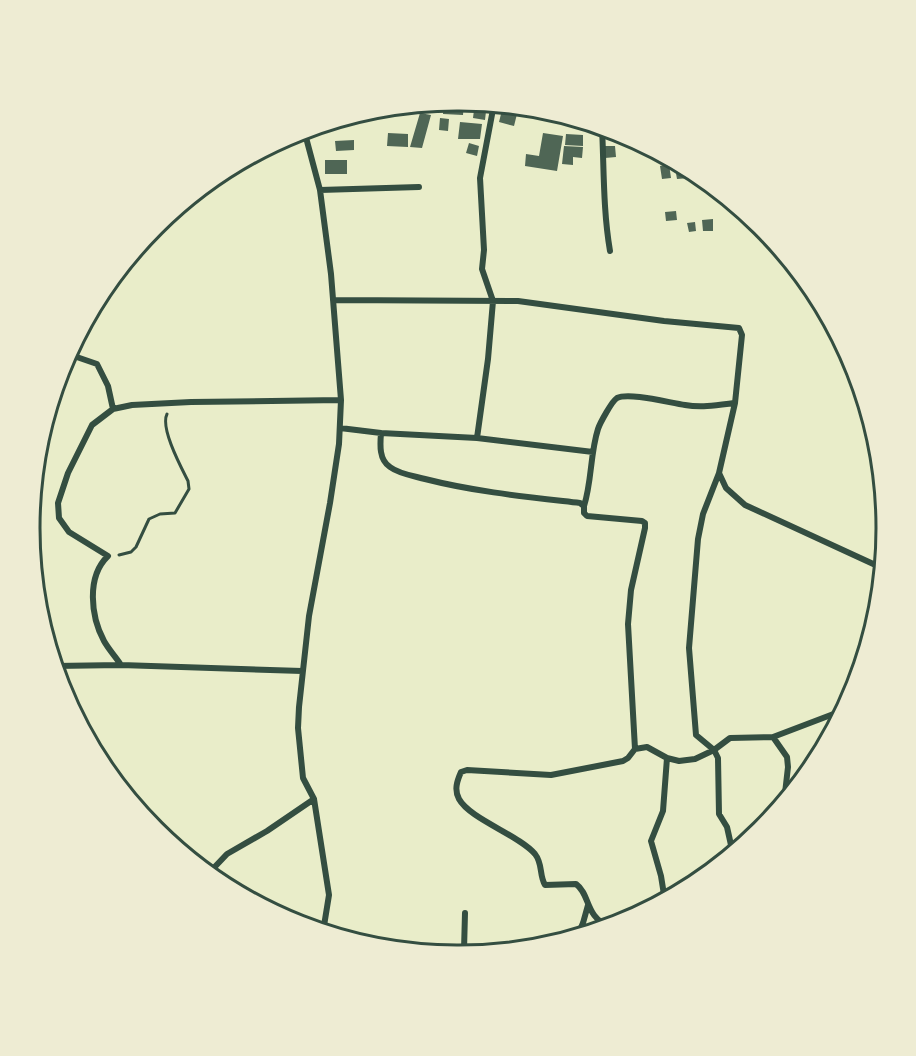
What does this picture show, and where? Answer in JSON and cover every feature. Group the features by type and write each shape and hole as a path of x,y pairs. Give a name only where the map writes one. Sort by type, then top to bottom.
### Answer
{"street":[{"path":"477,438 493,301 482,269 484,250 480,178 493,112"},
{"path":"602,137 605,222 610,251"},
{"path":"307,139 320,190 333,300 341,400 340,428 330,503 312,592 302,671 298,728 303,778 314,799 329,895 324,923"},
{"path":"320,190 419,187"},
{"path":"333,300 518,301 663,321 740,328 742,335 735,403 719,473 703,514 698,539 689,648 696,735 714,750 718,758 719,814 727,827 731,844"},
{"path":"77,357 97,364 108,386 114,409"},
{"path":"598,921 580,886 576,884 545,885 541,865 528,848 478,816 460,801 456,789 458,778 461,772 467,770 551,775 623,761 635,749 628,624 631,590 645,523 587,516 584,513 590,487 592,452 599,427 614,399 620,397 658,400 686,406 735,403"},
{"path":"121,665 104,641 97,624 92,584 101,562 108,556 69,532 59,518 58,503 68,473 92,425 114,409 132,405 341,400"},
{"path":"340,428 381,433 477,438 592,452"},
{"path":"381,433 381,453 388,467 406,474 488,492 580,503 584,506"},
{"path":"719,473 726,488 745,505 874,564"},
{"path":"64,666 121,665 302,671"},
{"path":"635,749 647,747 667,758 679,761 695,759 714,750 729,738 773,737 831,715"},
{"path":"773,737 787,756 786,786"},
{"path":"664,892 662,876 651,841 663,811 667,758"},
{"path":"215,867 227,854 267,831 314,799"},
{"path":"582,926 588,905"},
{"path":"464,945 465,913"}],"path":[{"path":"108,556 130,552 136,548 149,519 160,514 175,513 189,489 166,431 165,418 169,409"}],"building":[{"path":"463,110 463,115 443,114 443,111"},
{"path":"474,111 486,111 485,120 473,118"},
{"path":"420,113 431,115 422,148 410,147"},
{"path":"501,113 517,115 514,126 499,122"},
{"path":"440,118 449,119 448,131 439,130"},
{"path":"460,122 482,124 480,139 458,139"},
{"path":"388,133 408,134 408,147 387,146"},
{"path":"543,133 563,136 557,171 525,166 526,154 539,156"},
{"path":"566,134 583,135 583,146 565,145"},
{"path":"354,140 354,150 336,151 335,141"},
{"path":"469,143 479,146 477,156 466,153"},
{"path":"564,146 583,147 582,158 573,157 573,165 562,164"},
{"path":"605,146 615,146 616,157 605,158"},
{"path":"325,160 347,160 347,174 325,174"},
{"path":"665,165 670,168 671,178 662,179 660,166"},
{"path":"676,172 686,178 677,179"},
{"path":"676,211 677,220 666,221 665,212"},
{"path":"713,219 713,231 703,231 702,220"},
{"path":"695,222 696,231 689,232 687,223"}]}
